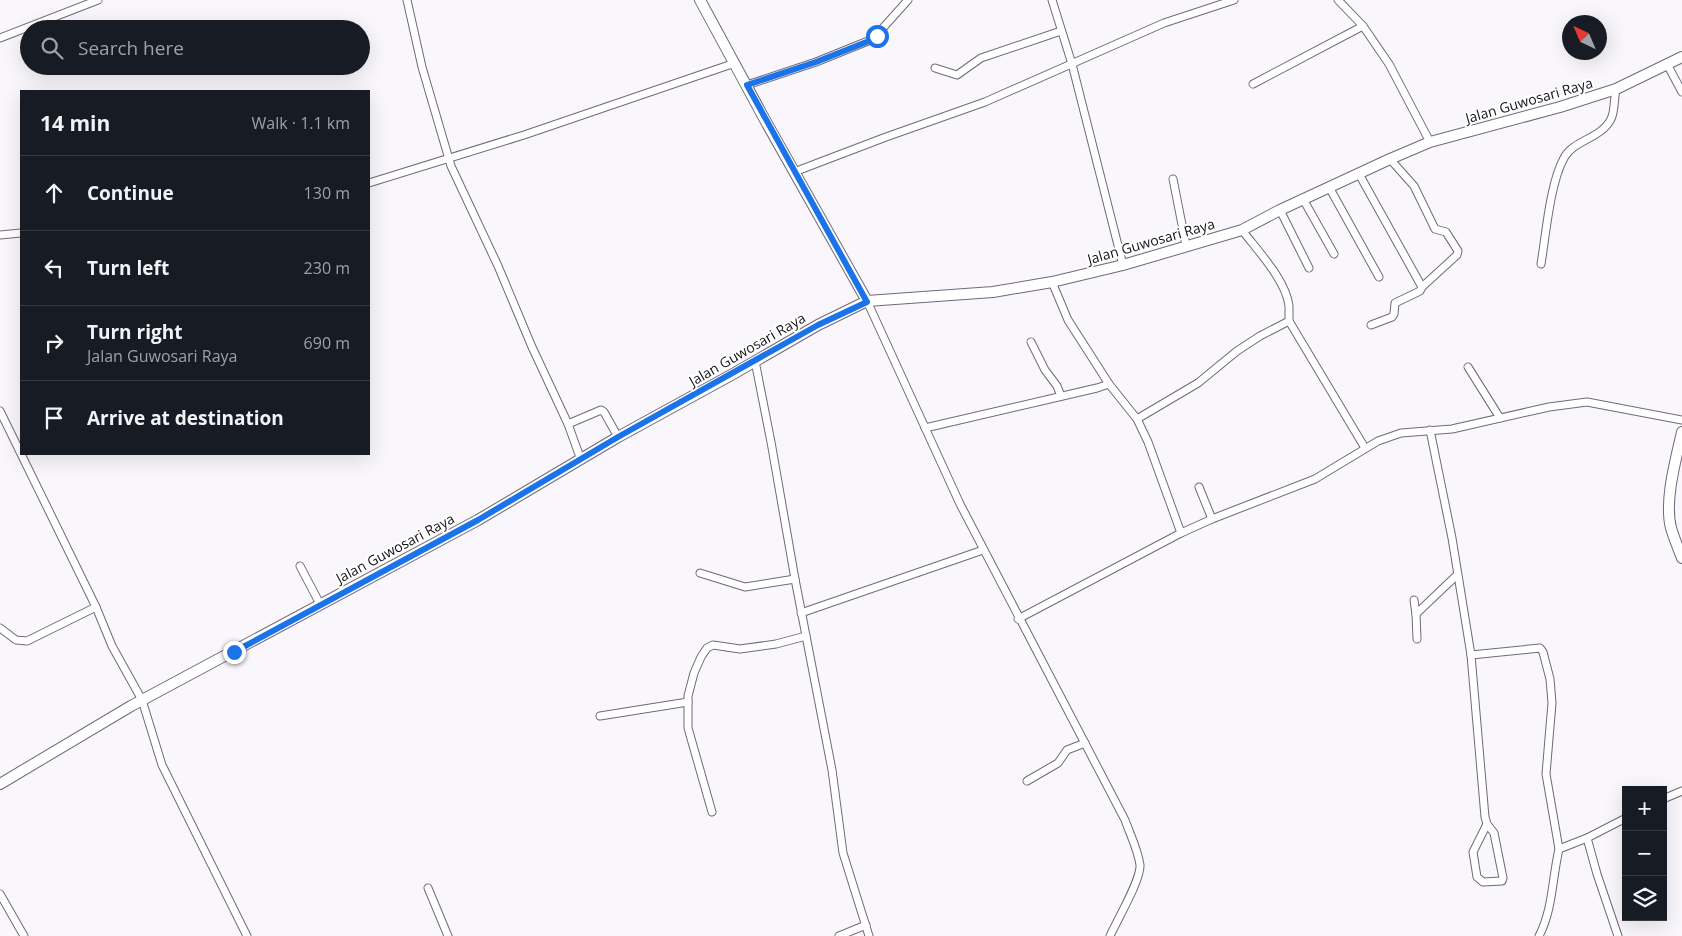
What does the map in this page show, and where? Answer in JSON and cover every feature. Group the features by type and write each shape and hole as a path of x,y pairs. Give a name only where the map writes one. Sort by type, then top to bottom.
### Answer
{"street":[{"path":"46,20 98,0"},
{"path":"407,0 422,67 448,158 568,424 581,460"},
{"path":"700,0 867,302 960,504 1125,820 1140,863 1140,872 1110,936"},
{"path":"747,85 816,62 873,39 908,0"},
{"path":"1052,0 1072,64 1123,265"},
{"path":"794,172 985,102 1164,23 1234,0"},
{"path":"1338,0 1363,26 1389,64 1430,142"},
{"path":"1253,84 1363,26"},
{"path":"0,38 20,30"},
{"path":"935,68 957,75 981,58 1061,31"},
{"name":"Jalan Guwosari Raya","path":"0,784 142,700 478,520 618,437 818,325 867,302 993,292 1052,282 1123,265 1242,230 1303,199 1430,142 1560,107 1616,89 1682,57"},
{"path":"370,183 560,123 736,63"},
{"path":"1667,64 1682,92"},
{"path":"1541,264 1555,184 1564,156 1602,131 1611,118 1616,89"},
{"path":"1370,325 1392,317 1395,303 1420,291 1457,255 1458,250 1446,232 1435,229 1414,186 1390,159"},
{"path":"1359,174 1422,287"},
{"path":"1173,179 1186,245"},
{"path":"1329,187 1379,277"},
{"path":"1303,199 1334,254"},
{"path":"1280,210 1309,268"},
{"path":"1242,230 1277,277 1289,305 1288,322 1365,448"},
{"path":"0,235 20,233"},
{"path":"1052,282 1068,320 1109,384 1137,419 1148,442 1181,533"},
{"path":"1137,419 1198,384 1250,342 1288,322"},
{"path":"1031,342 1045,370 1058,386 1061,396"},
{"path":"755,361 832,770 843,853 869,936"},
{"path":"1468,367 1500,418"},
{"path":"925,428 1109,384"},
{"path":"1018,618 1181,533 1315,479 1388,436 1401,433 1452,429 1549,407 1587,402 1682,420"},
{"path":"0,410 20,451"},
{"path":"568,424 601,410 618,437"},
{"path":"1430,430 1452,538 1471,655 1485,817 1487,824 1494,833 1502,881 1483,882 1477,877 1473,852 1487,824"},
{"path":"1681,554 1671,528 1669,511 1674,467 1682,432"},
{"path":"22,455 96,607 112,646 142,700 162,765 247,936"},
{"path":"1199,487 1212,519"},
{"path":"802,613 983,550"},
{"path":"300,566 320,604"},
{"path":"700,573 745,587 795,578"},
{"path":"1416,614 1457,575"},
{"path":"1414,600 1417,638"},
{"path":"0,628 16,640 27,641 96,607"},
{"path":"712,812 688,728 688,696 694,673 701,657 707,648 713,645 740,650 776,644 806,636"},
{"path":"1471,655 1540,648 1543,652 1550,679 1552,703 1546,774 1559,849 1554,870 1551,903 1539,936"},
{"path":"600,716 688,702"},
{"path":"1027,781 1058,763 1067,750 1085,743"},
{"path":"1667,797 1682,790"},
{"path":"1559,849 1587,838 1622,820"},
{"path":"1587,838 1618,936"},
{"path":"428,888 448,936"},
{"path":"0,894 24,936"},
{"path":"839,936 866,925"}],"route":[{"path":"234,652 314,607 478,520 618,437 818,325 867,302 747,85 816,62 877,36"}]}
